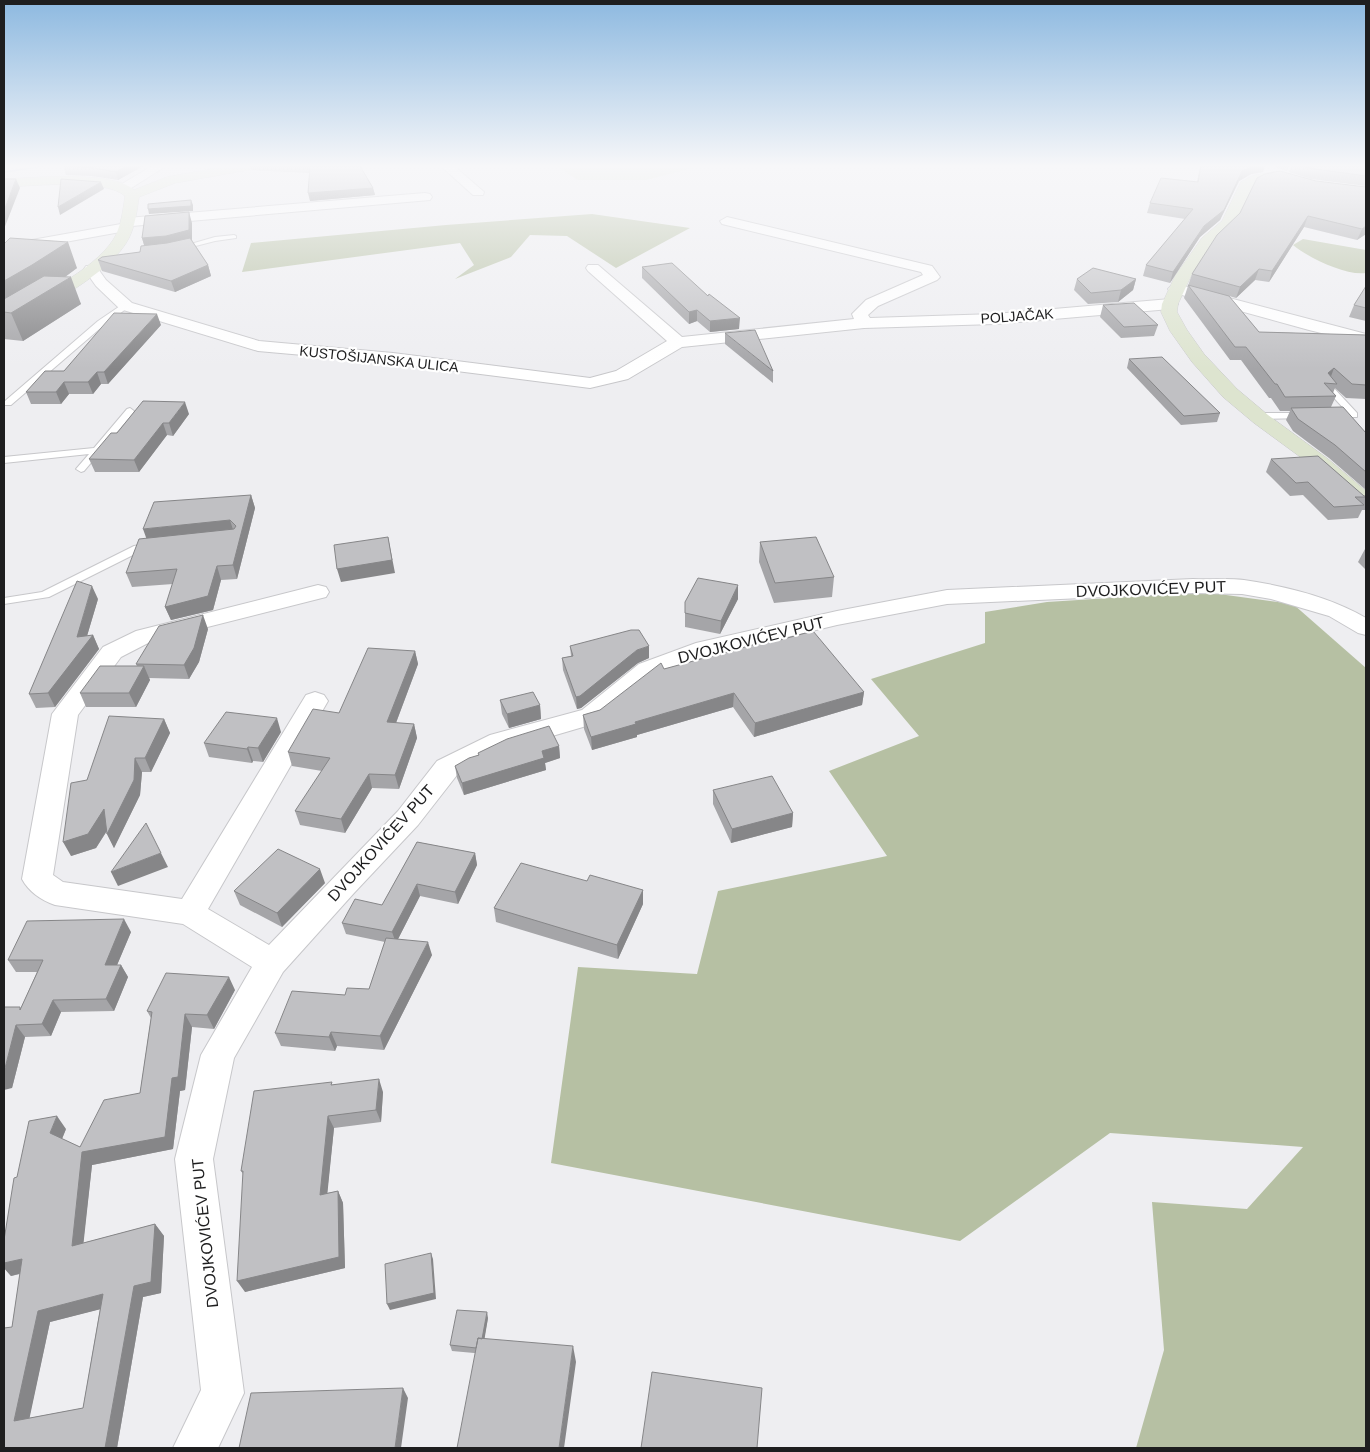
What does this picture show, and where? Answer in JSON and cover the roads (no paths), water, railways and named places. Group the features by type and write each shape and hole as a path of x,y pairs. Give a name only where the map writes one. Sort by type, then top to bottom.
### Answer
{"street":[{"path":"4,249 81,234"},
{"path":"4,324 91,268 116,256 123,234"},
{"path":"779,234 927,270 932,277 872,303 860,314 864,323"},
{"path":"1215,234 1207,241 1173,297 1172,320 1211,374 1258,416 1321,463 1366,502"},
{"name":"KUSTOŠIJANSKA ULICA","path":"91,268 101,283 126,306 258,346 393,358 590,383 622,375 678,342"},
{"path":"593,268 678,342"},
{"path":"1173,297 1366,339"},
{"name":"POLJAČAK","path":"678,342 864,323 995,319 1173,297"},
{"name":"DVOJKOVIĆEV PUT","path":"195,1448 223,1393 194,1159 218,1056 272,963 343,885 408,818 447,768 499,742 591,716 648,670 696,651 837,618 947,597 1192,586 1242,587 1274,593 1337,611 1366,628"},
{"path":"272,963 190,912 54,893 37,879 64,714 112,652 144,636 318,592"},
{"path":"190,912 315,701"}],"lane":[{"path":"170,250 215,239 234,237"},
{"path":"8,403 101,323 126,306"},
{"path":"1258,416 1354,415 1328,387"},
{"path":"81,469 130,411"},
{"path":"4,460 96,450"},
{"path":"4,601 45,595 138,548 167,545"}]}
